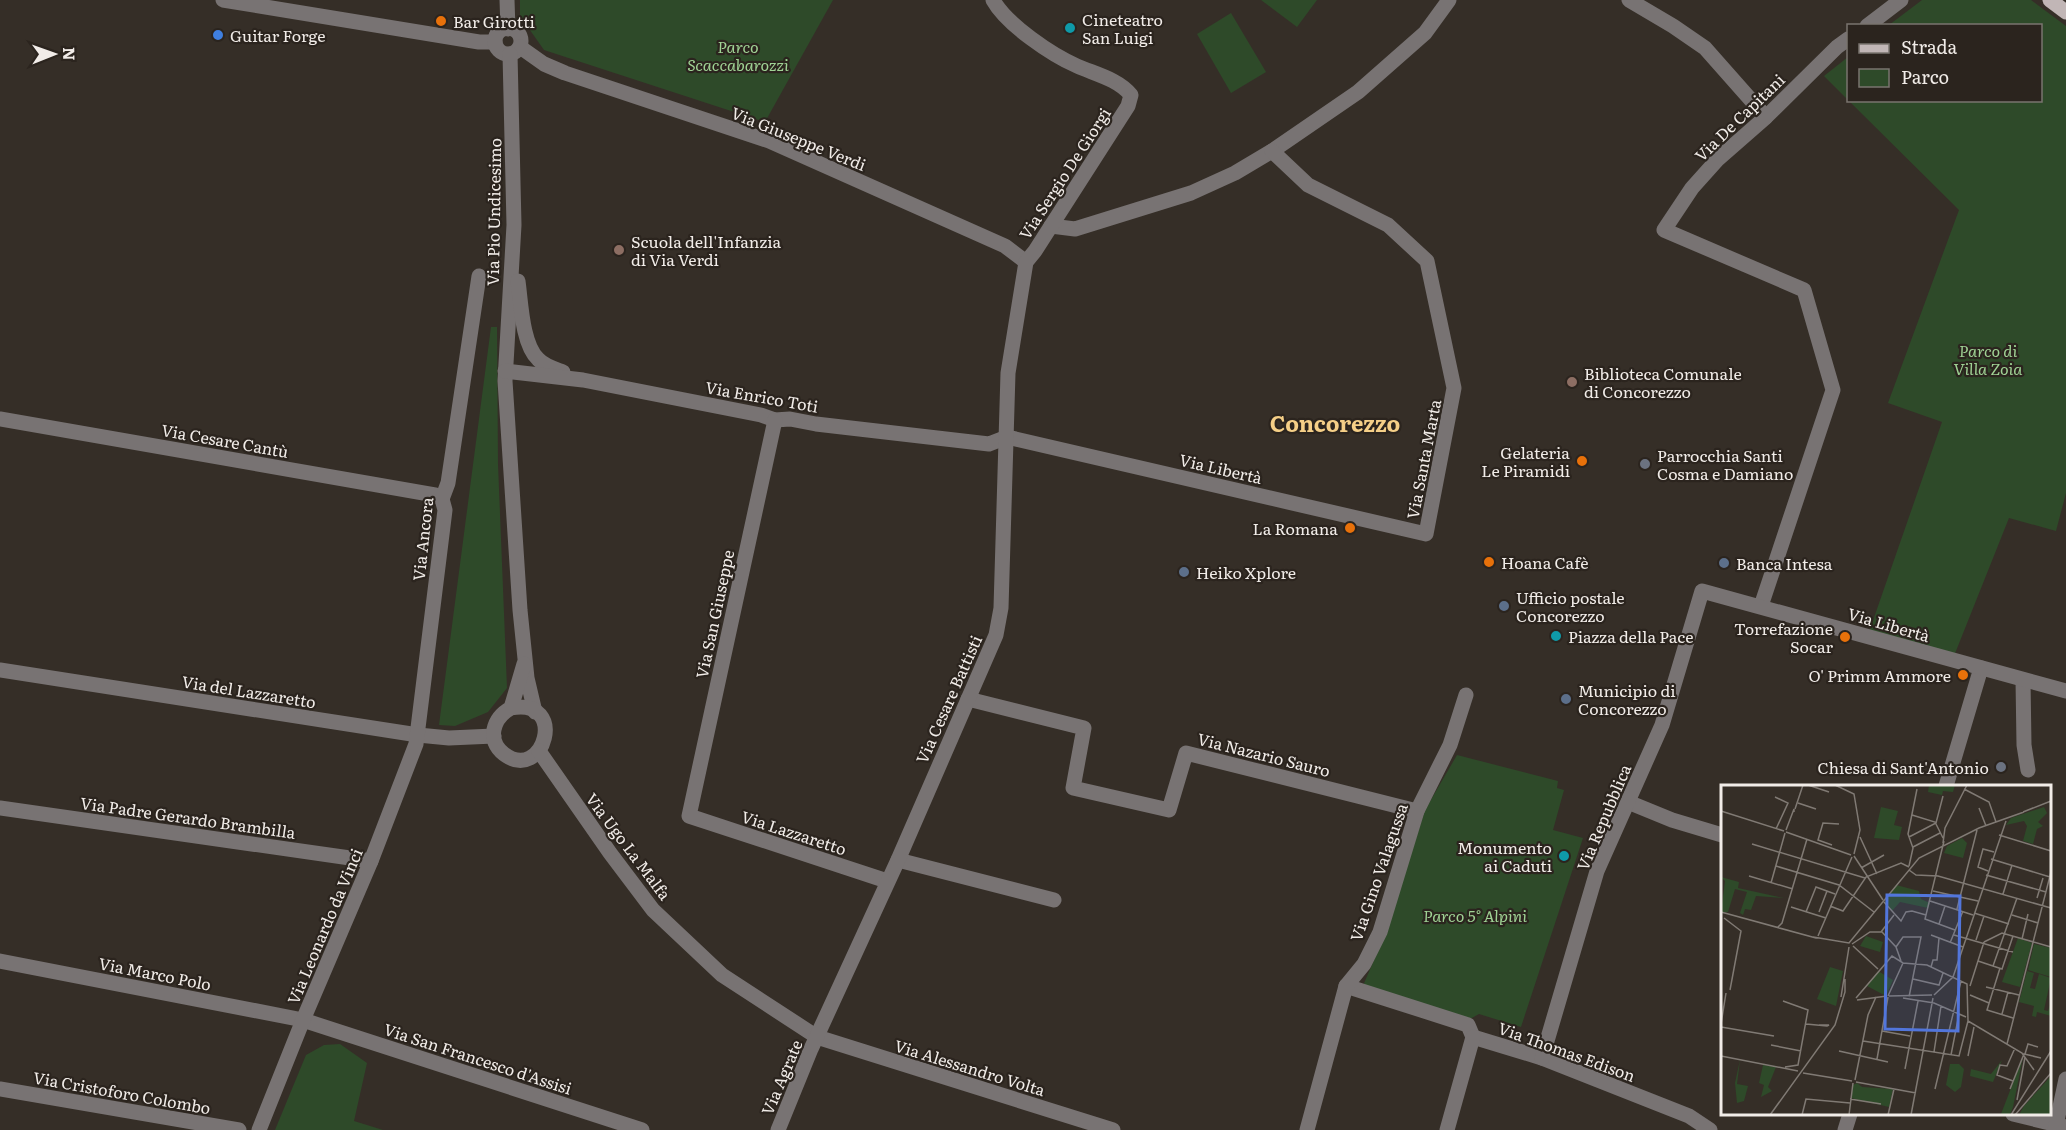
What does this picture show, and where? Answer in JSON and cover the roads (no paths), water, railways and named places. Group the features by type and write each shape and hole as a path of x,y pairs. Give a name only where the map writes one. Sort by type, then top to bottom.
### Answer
{"main road":[{"path":"2050,0 2066,12"}],"street":[{"path":"224,0 479,42 495,42"},
{"path":"507,0 508,29"},
{"name":"Via Sergio De Giorgi","path":"993,0 999,10 1029,37 1074,65 1124,86 1131,94 1128,106 1026,262 1008,374 1007,437"},
{"path":"1051,226 1075,229 1191,193 1235,173 1272,151 1358,92 1425,33 1449,0"},
{"path":"1629,0 1705,48 1766,117"},
{"path":"1870,24 1901,0"},
{"path":"508,29 513,29 521,39 515,51 498,50 495,42 500,31 508,29"},
{"name":"Via De Capitani","path":"1761,606 1833,390 1804,290 1664,230 1698,181 1718,159 1766,117 1837,46 1847,40"},
{"name":"Via Pio Undicesimo","path":"505,371 513,250 515,51"},
{"name":"Via Giuseppe Verdi","path":"515,51 565,73 769,141 1005,246 1026,262"},
{"name":"Via Santa Marta","path":"1272,151 1308,185 1388,225 1426,261 1454,388 1426,534"},
{"name":"Via Enrico Toti","path":"513,250 524,324 533,354 544,364 583,380"},
{"name":"Via Ancora","path":"418,735 445,510 442,499 448,483 479,276"},
{"path":"505,371 518,591 525,661 535,712"},
{"name":"Via Enrico Toti","path":"505,371 583,380 761,415 775,420 790,419 989,444 1007,437"},
{"name":"Via Cesare Cantù","path":"0,419 435,495 442,499"},
{"name":"Via San Giuseppe","path":"689,816 775,420"},
{"name":"Via Libertà","path":"1007,437 1426,534"},
{"name":"Via Cesare Battisti","path":"817,1037 898,860 996,635 1000,608 1007,437"},
{"name":"Via Libertà","path":"1702,591 2066,691"},
{"name":"Via Repubblica","path":"1542,1058 1597,871 1662,725 1702,591"},
{"path":"511,708 525,661"},
{"path":"1946,785 1981,668"},
{"name":"Via del Lazzaretto","path":"0,670 418,735 448,738 494,736"},
{"path":"2023,680 2028,770"},
{"name":"Via Gino Valagussa","path":"1307,1130 1346,986 1364,964 1380,932 1417,811 1450,745 1466,695"},
{"name":"Via Nazario Sauro","path":"968,699 1084,728 1073,788 1169,810 1186,753 1417,811"},
{"path":"511,708 527,708 535,712 542,718 545,726 544,744 539,751 524,759 508,757 496,744 494,728 497,719 511,708"},
{"name":"Via Leonardo da Vinci","path":"259,1130 371,861 414,751 418,735"},
{"name":"Via Ugo La Malfa","path":"539,751 610,854 653,910 722,975 817,1037"},
{"path":"1628,802 1672,820 1721,835"},
{"name":"Via Padre Gerardo Brambilla","path":"0,808 371,861"},
{"name":"Via Lazzaretto","path":"689,816 887,882"},
{"path":"898,860 1054,900"},
{"name":"Via Marco Polo","path":"0,961 303,1020"},
{"name":"Via Thomas Edison","path":"1346,986 1468,1025 1473,1037 1542,1058 1689,1116 1710,1130"},
{"name":"Via San Francesco d'Assisi","path":"303,1020 642,1130"},
{"name":"Via Agrate","path":"778,1130 817,1037"},
{"name":"Via Alessandro Volta","path":"817,1037 1113,1130"},
{"path":"1447,1130 1468,1047 1473,1037"},
{"path":"2020,1115 2059,1127 2066,1079"},
{"name":"Via Cristoforo Colombo","path":"0,1089 239,1130"},
{"path":"1845,1130 1849,1115"}],"place":[{"name":"Bar Girotti","path":"441,21"},
{"name":"Cineteatro San Luigi","path":"1070,28"},
{"name":"Guitar Forge","path":"218,35"},
{"name":"Scuola dell'Infanzia di Via Verdi","path":"619,250"},
{"name":"Biblioteca Comunale di Concorezzo","path":"1572,382"},
{"name":"Gelateria Le Piramidi","path":"1582,461"},
{"name":"Parrocchia Santi Cosma e Damiano","path":"1645,464"},
{"name":"La Romana","path":"1350,528"},
{"name":"Hoana Cafè","path":"1489,562"},
{"name":"Banca Intesa","path":"1724,563"},
{"name":"Heiko Xplore","path":"1184,572"},
{"name":"Ufficio postale Concorezzo","path":"1504,606"},
{"name":"Piazza della Pace","path":"1556,636"},
{"name":"Torrefazione Socar","path":"1845,637"},
{"name":"O' Primm Ammore","path":"1963,675"},
{"name":"Municipio di Concorezzo","path":"1566,699"},
{"name":"Chiesa di Sant'Antonio","path":"2001,767"},
{"name":"Monumento ai Caduti","path":"1564,856"}],"district":[{"name":"Concorezzo","path":"1335,422"}],"park label":[{"name":"Parco Scaccabarozzi","path":"738,55"},
{"name":"Parco di Villa Zoia","path":"1988,359"},
{"name":"Parco 5° Alpini","path":"1475,915"}]}
